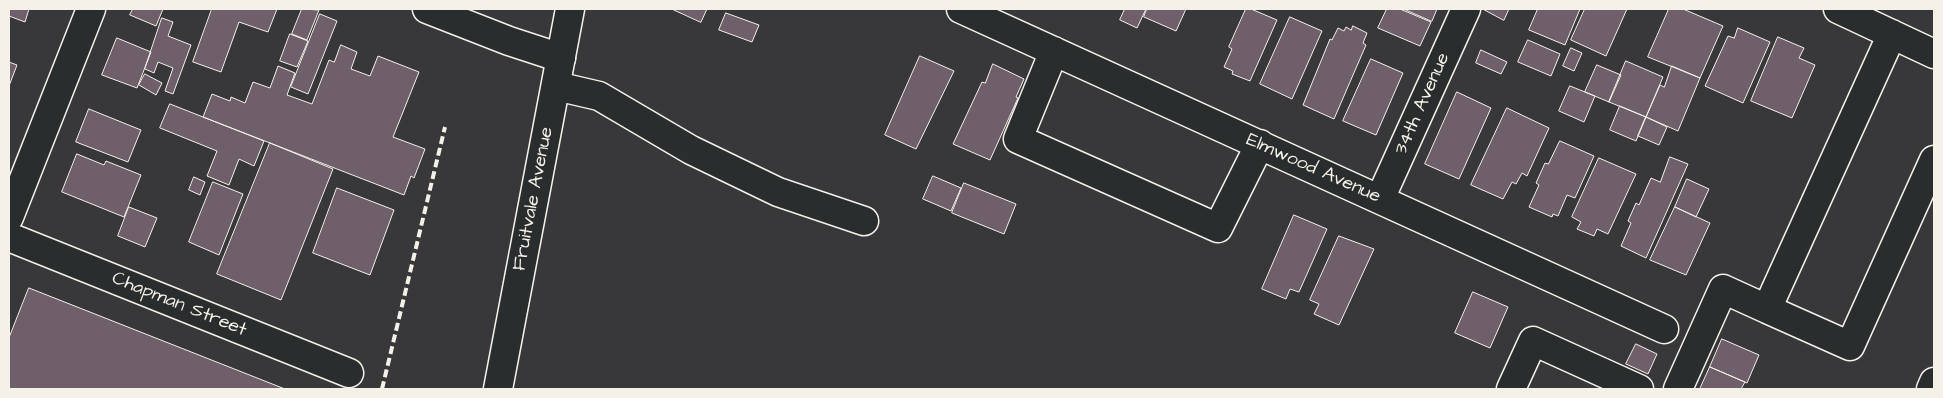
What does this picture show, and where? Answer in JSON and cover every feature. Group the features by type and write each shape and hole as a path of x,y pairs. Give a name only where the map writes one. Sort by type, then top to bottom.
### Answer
{"street":[{"path":"9,217 90,9"},
{"path":"427,9 510,41 561,58"},
{"name":"Fruitvale Avenue","path":"498,389 570,9"},
{"name":"Elmwood Avenue","path":"961,9 1664,329"},
{"name":"34th Avenue","path":"1380,199 1466,9"},
{"path":"1838,9 1934,54"},
{"path":"1767,309 1892,34"},
{"path":"1054,51 1018,139 1218,228 1260,144"},
{"path":"556,86 599,96 692,150 778,192 864,222"},
{"path":"1678,389 1723,289 1850,346 1934,160"},
{"name":"Chapman Street","path":"9,237 349,373"},
{"path":"1511,389 1533,341 1639,389"},
{"path":"1931,389 1934,382"}],"building":[{"path":"9,9 29,9 25,22 9,16"},
{"path":"133,9 163,9 156,26 130,15"},
{"path":"212,9 277,9 268,32 239,22 221,72 193,62"},
{"path":"302,9 319,10 307,40 292,34"},
{"path":"672,9 707,9 701,22"},
{"path":"1125,9 1146,9 1137,28 1120,20"},
{"path":"1147,9 1186,9 1176,31 1144,17"},
{"path":"1246,9 1251,9 1277,20 1250,81 1232,74 1233,71 1224,67 1232,49 1229,47"},
{"path":"1387,9 1400,9 1431,22 1420,46 1378,28"},
{"path":"1404,9 1437,9 1432,21"},
{"path":"1483,9 1509,9 1504,20"},
{"path":"1538,9 1580,9 1565,45 1529,30"},
{"path":"1585,9 1627,9 1606,56 1571,40"},
{"path":"1669,9 1683,9 1723,26 1700,78 1648,57"},
{"path":"726,13 759,25 752,42 719,30"},
{"path":"320,14 337,21 308,94 291,87"},
{"path":"1290,17 1322,31 1292,99 1260,84"},
{"path":"162,18 173,22 168,36 191,45 173,94 165,91 173,68 158,62 154,73 145,69"},
{"path":"1353,26 1367,33 1363,43 1366,45 1334,119 1303,105 1330,39 1332,40 1338,28 1344,31 1346,27 1351,30"},
{"path":"1738,28 1770,42 1743,103 1705,86 1728,36 1734,38"},
{"path":"290,34 308,41 297,67 280,61"},
{"path":"1778,37 1804,48 1799,58 1815,65 1792,118 1751,101"},
{"path":"117,38 151,52 137,88 102,75"},
{"path":"1528,40 1560,54 1551,76 1518,62"},
{"path":"341,45 357,52 351,69 370,76 378,56 419,72 393,137 425,149 414,178 411,176 404,195 203,117 212,94 230,101 231,97 245,103 253,82 270,88 278,66 295,73 287,95 312,104 329,60 334,62"},
{"path":"1571,48 1582,53 1574,71 1563,66"},
{"path":"1481,50 1507,62 1501,74 1476,63"},
{"path":"920,56 954,71 916,149 885,135"},
{"path":"1371,59 1403,73 1376,135 1343,121"},
{"path":"1626,61 1663,77 1646,117 1609,102"},
{"path":"9,62 17,65 9,86"},
{"path":"993,64 1024,79 1016,97 1018,98 990,160 953,144 982,82 985,83"},
{"path":"1597,65 1621,75 1609,102 1585,92"},
{"path":"1672,66 1700,78 1678,131 1646,117 1660,85 1664,87"},
{"path":"145,74 162,83 156,95 139,85"},
{"path":"1570,86 1595,96 1584,122 1559,111"},
{"path":"1457,92 1491,108 1459,179 1425,164"},
{"path":"170,104 264,141 254,166 239,159 229,185 207,176 217,151 160,128"},
{"path":"1620,106 1646,117 1636,141 1610,130"},
{"path":"1507,108 1549,128 1527,176 1522,173 1516,184 1512,182 1503,199 1471,185"},
{"path":"89,109 141,130 128,162 76,142"},
{"path":"1646,117 1667,127 1659,145 1638,136"},
{"path":"1560,141 1594,156 1575,198 1567,195 1558,216 1553,214 1552,217 1529,207 1539,185 1536,183 1545,163 1548,164"},
{"path":"270,143 333,169 281,300 217,274"},
{"path":"77,154 104,165 106,161 141,175 124,217 62,192"},
{"path":"1670,157 1688,164 1646,258 1621,246 1631,223 1628,221 1636,203 1639,205 1651,178 1660,182"},
{"path":"1599,158 1636,174 1608,234 1597,229 1594,236 1577,229 1581,222 1572,217"},
{"path":"933,176 961,188 951,211 923,199"},
{"path":"194,177 205,182 200,195 189,190"},
{"path":"1687,179 1709,189 1696,217 1675,207"},
{"path":"213,182 243,194 219,255 189,242"},
{"path":"964,183 1016,204 1004,234 952,213"},
{"path":"337,188 394,210 370,275 313,253"},
{"path":"129,207 157,218 145,247 118,236"},
{"path":"1675,207 1710,223 1686,275 1650,260"},
{"path":"1294,215 1327,229 1299,292 1290,289 1286,299 1262,289"},
{"path":"1339,236 1374,249 1339,325 1314,314 1319,304 1310,300"},
{"path":"29,288 285,389 9,389 9,338"},
{"path":"1473,292 1508,307 1490,348 1455,333"},
{"path":"1722,339 1759,355 1747,383 1710,367"},
{"path":"1636,344 1657,354 1648,374 1626,364"},
{"path":"1710,367 1745,382 1741,389 1700,389"}],"railway":[{"path":"382,389 445,127"}]}
